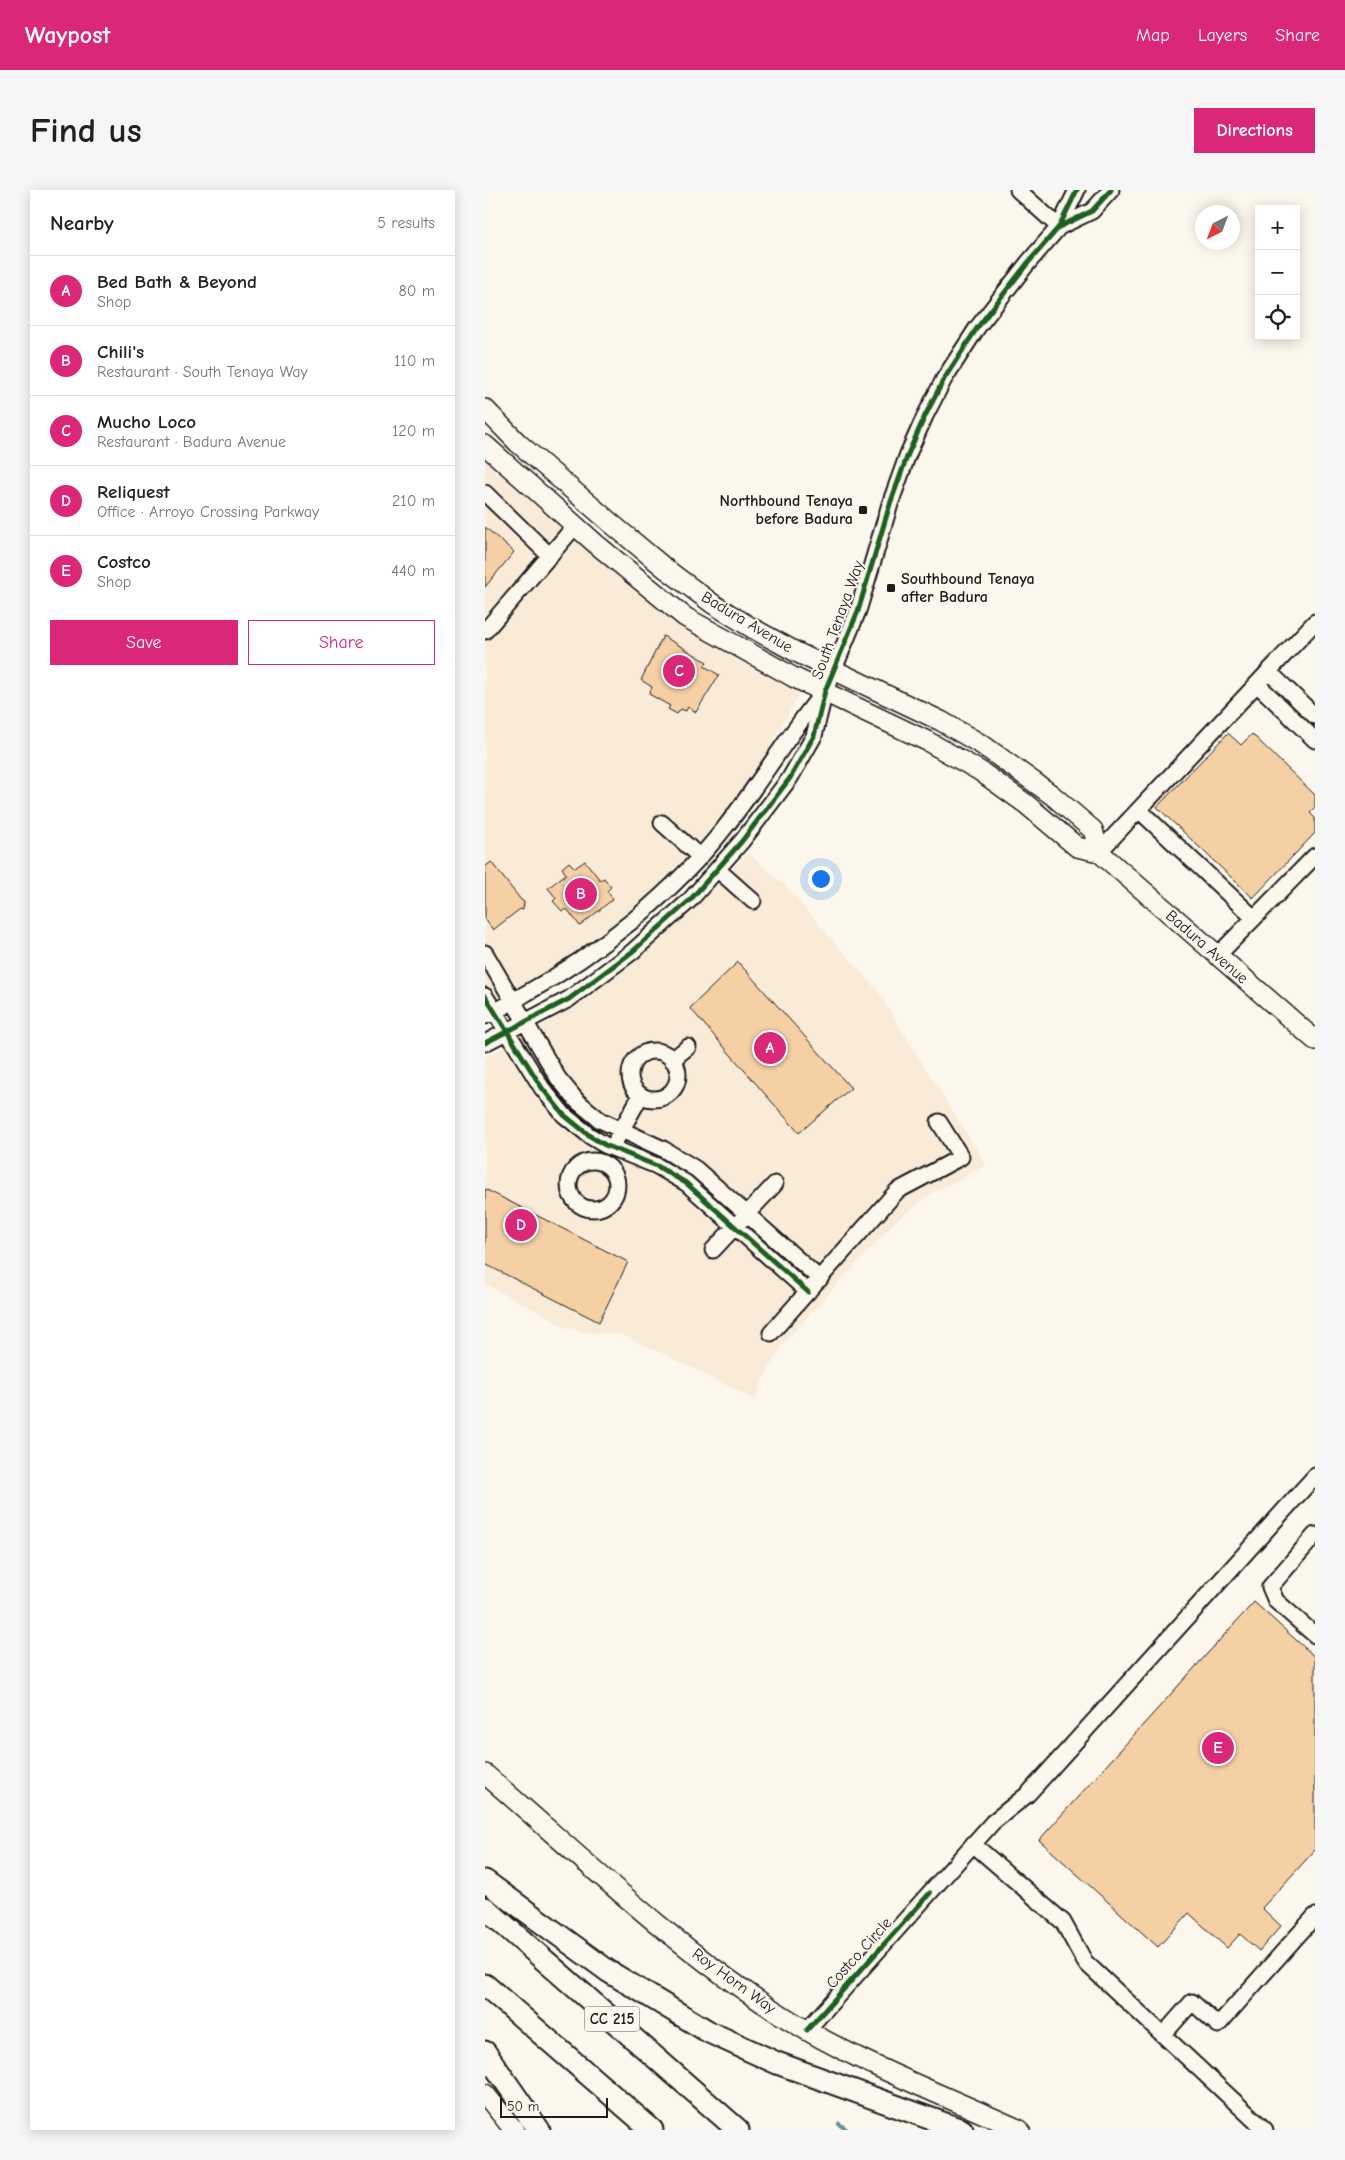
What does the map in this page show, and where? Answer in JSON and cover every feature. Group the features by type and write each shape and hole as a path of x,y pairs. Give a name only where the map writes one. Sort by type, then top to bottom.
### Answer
{"highway":[{"path":"485,1881 608,1971 709,2032 777,2063 962,2130"},
{"name":"CC 215","path":"485,1908 739,2130"},
{"path":"485,1984 652,2130"},
{"path":"485,2052 539,2130"}],"main road":[{"name":"Badura Avenue","path":"485,409 519,442 666,569 713,604 752,628 941,721 1019,770 1093,830 1099,852"},
{"name":"Badura Avenue","path":"485,446 575,526 685,617 769,664 927,741 980,772 1026,804 1077,847 1099,852 1315,1040"},
{"name":"Roy Horn Way","path":"485,1774 668,1932 735,1985 829,2044 1020,2130"},
{"path":"485,2094 514,2130"}],"street":[{"path":"1018,190 1059,227"},
{"name":"South Tenaya Way","path":"485,1043 569,998 632,952 690,900 742,841 790,778 814,736 825,691 858,610 890,504 908,454 928,408 944,378 977,328 1027,264 1059,227 1077,190"},
{"name":"South Tenaya Way","path":"1059,227 1092,211 1111,190"},
{"path":"485,493 550,556"},
{"path":"485,631 575,526"},
{"path":"1099,852 1315,622"},
{"path":"1269,672 1315,716"},
{"path":"1257,684 1315,740"},
{"name":"South Tenaya Way","path":"490,1014 555,978 618,934 675,883 725,827 795,727 825,691"},
{"path":"1139,810 1254,918"},
{"path":"662,823 699,856"},
{"path":"1217,956 1315,856"},
{"path":"717,869 753,901"},
{"path":"485,952 567,1090 588,1111 680,1158 703,1174 819,1279"},
{"path":"485,996 490,1014 507,1032 552,1102 576,1126 590,1136 672,1174 699,1194 807,1292"},
{"path":"672,1060 688,1047"},
{"path":"650,1052 659,1052 672,1060 678,1074 675,1088 670,1094 656,1099 641,1095 635,1090 631,1074 636,1060 650,1052"},
{"path":"604,1163 641,1095"},
{"path":"771,1334 897,1191 961,1157 939,1122"},
{"path":"713,1250 775,1184"},
{"name":"Costco Circle","path":"807,2030 993,1822 1028,1794 1315,1476"},
{"path":"1315,1535 1270,1587 1275,1601 1315,1635"},
{"path":"973,1844 1063,1922 1085,1962 1265,2130"},
{"path":"1163,2035 1192,2002 1218,2025 1315,1916"}],"shaded area":[{"path":"485,459 645,597 706,638 793,684 800,693 762,761 719,821 668,877 612,927 551,970 485,1007"},
{"path":"748,853 785,886 876,989 986,1165 929,1195 895,1222 785,1341 765,1375 755,1399 637,1341 620,1335 585,1333 565,1327 485,1284 485,1058 551,1021 622,972 688,915"}],"building":[{"path":"485,527 514,552 485,587"},
{"path":"663,636 707,662 704,666 719,675 696,712 688,707 686,711 681,709 677,714 668,709 670,706 649,694 652,687 641,680"},
{"path":"1228,733 1241,745 1252,734 1315,795 1315,808 1310,813 1315,818 1315,833 1253,898 1157,807"},
{"path":"585,861 600,880 604,878 611,887 607,891 613,899 580,926 567,909 562,911 553,901 556,898 548,888 566,874 562,868 569,862 575,868"},
{"path":"491,862 524,902 523,910 520,909 493,930 485,919 485,867"},
{"path":"738,962 851,1088 799,1133 690,1008"},
{"path":"485,1189 628,1262 599,1322 485,1264"},
{"path":"1254,1602 1315,1657 1315,1850 1262,1908 1281,1926 1259,1951 1240,1934 1227,1948 1189,1913 1158,1947 1039,1840"}],"waterway":[{"path":"839,2124 847,2130"}],"cycle path":[{"path":"485,1043 569,999 632,952 690,900 742,841 790,778 814,736 825,691 858,611 890,504 908,454 925,416 944,379 977,328 1027,264 1059,227 1077,190"},
{"path":"1059,227 1092,211 1111,190"},
{"path":"485,996 542,1088 564,1115 590,1136 605,1145 657,1166 686,1183 808,1292"},
{"path":"807,2030 930,1893"}],"place":[{"name":"Northbound Tenaya before Badura","path":"863,510"},
{"name":"Southbound Tenaya after Badura","path":"891,588"},
{"name":"Mucho Loco","path":"679,671"},
{"name":"Chili's","path":"581,894"},
{"name":"Bed Bath & Beyond","path":"770,1048"},
{"name":"Reliquest","path":"521,1225"},
{"name":"Costco","path":"1218,1748"}]}
